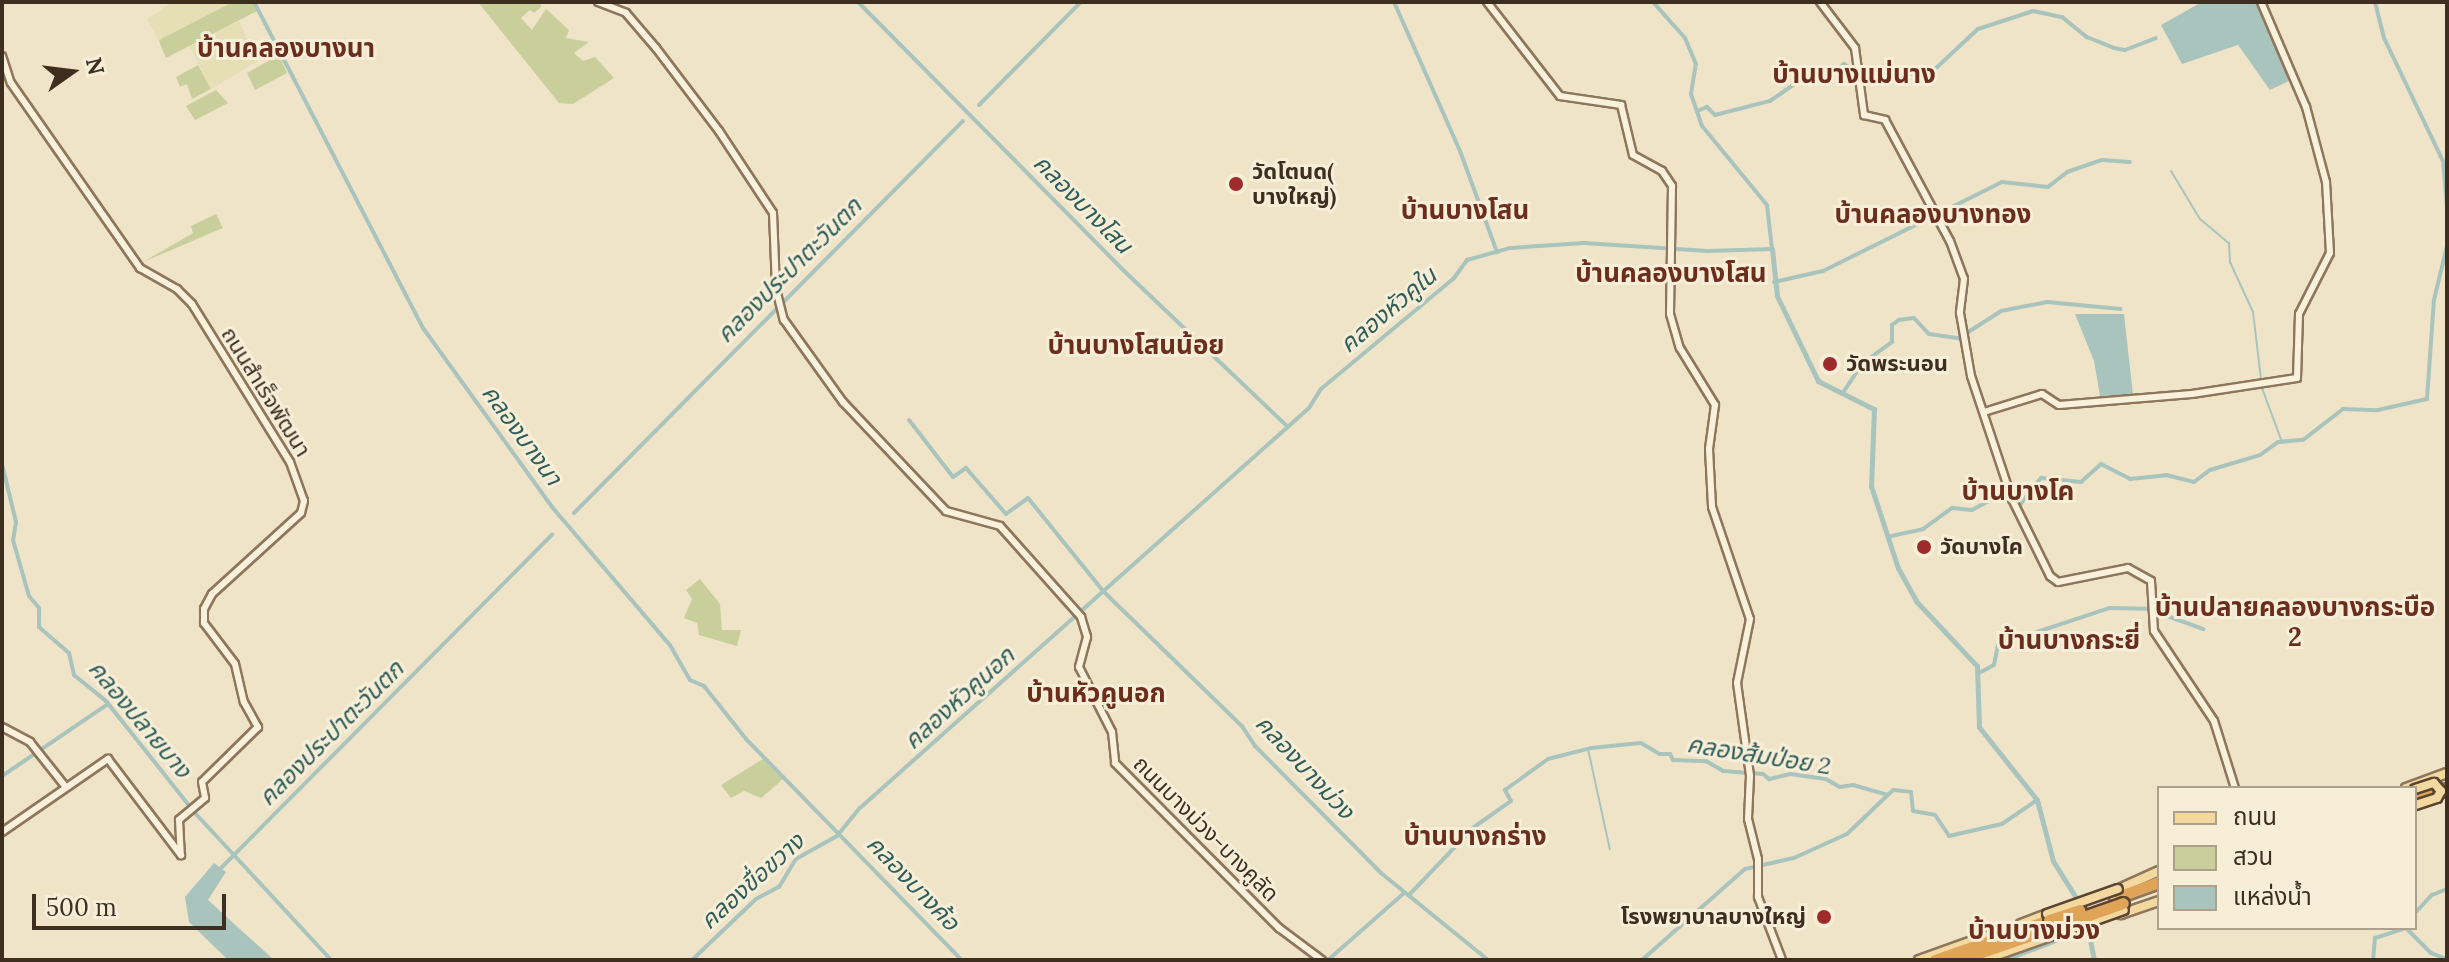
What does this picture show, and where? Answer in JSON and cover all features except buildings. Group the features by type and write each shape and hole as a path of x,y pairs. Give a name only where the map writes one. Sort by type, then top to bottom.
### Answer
{"highway":[{"path":"2417,790 2447,781"},
{"path":"2417,804 2447,789"},
{"path":"1935,960 1954,957 2051,924 2157,883"},
{"path":"2121,899 2157,890"},
{"path":"1954,957 1988,936"},
{"path":"1970,960 1986,959"}],"main road":[{"path":"2411,786 2447,773"},
{"path":"2417,790 2434,783 2441,791 2437,798 2417,804"},
{"path":"2417,804 2447,797"},
{"path":"2121,899 2157,874"},
{"path":"2157,874 2112,892 2121,914 2157,901"},
{"path":"2121,899 2157,900"},
{"path":"1919,960 1988,936 2051,924"},
{"path":"1986,959 2051,924"}],"street":[{"name":"ถนนบางม่วง-บางคูลัด","path":"598,2 626,13 656,48 719,131 773,213 776,293 784,320 843,402 944,510 957,518 997,523 1081,617 1087,637 1079,667 1112,732 1115,763 1279,928 1322,960"},
{"path":"1487,2 1560,96 1621,105 1633,155 1662,171 1672,186 1671,322 1680,348 1715,405 1709,449 1712,507 1750,619 1737,683 1750,774 1748,819 1758,862 1761,907 1782,960"},
{"path":"1820,2 1854,45 1864,116 1885,120 1936,212 1964,279 1963,338 1984,412 2012,499 2053,580 2132,569 2153,583 2157,636 2216,724 2234,786"},
{"path":"1984,412 2042,394 2059,405 2262,384 2298,376 2299,314 2331,245 2326,182 2309,118 2261,2"},
{"name":"ถนนสำเร็จพัฒนา","path":"2,56 11,83 140,268 177,289 192,304 290,462 304,501 301,513 212,594 204,609 204,623 235,664 244,702 258,727 202,782 206,796 178,824 179,856 108,759 2,832"},
{"path":"2,727 36,748 65,786"}],"shaded area":[{"path":"172,2 233,2 159,41 147,19"},
{"path":"239,21 258,61 211,89 190,46"}],"green space":[{"path":"233,2 252,2 257,11 166,58 159,41"},
{"path":"478,2 538,2 542,6 534,13 530,10 521,18 532,30 546,9 569,30 566,38 589,42 574,53 583,61 595,57 614,78 573,104 559,103"},
{"path":"279,55 287,73 255,90 247,73"},
{"path":"198,65 211,89 192,99 187,84 180,87 176,77"},
{"path":"216,90 228,103 195,120 186,106"},
{"path":"216,214 223,228 143,262 193,233 191,226"},
{"path":"700,579 720,604 722,630 741,630 737,646 699,635 697,623 684,618 692,599 686,590"},
{"path":"763,759 783,779 761,798 744,791 731,798 721,785"}],"water":[{"path":"2202,2 2256,2 2289,81 2270,90 2238,45 2182,64 2161,25"},
{"path":"2075,314 2124,314 2133,395 2100,396 2094,361"},
{"path":"214,863 226,872 208,900 274,960 228,960 189,922 185,897"}],"waterway":[{"name":"คลองบางนา","path":"254,2 423,328 552,507 670,645 690,680 704,686 746,739 962,960"},
{"name":"คลองบางโสน","path":"858,2 1121,268 1287,426"},
{"name":"คลองประปาตะวันตก","path":"979,105 1081,2"},
{"path":"1394,2 1460,151 1497,252"},
{"name":"คลองหัวคูใน","path":"692,960 756,899 779,887 796,859 837,836 860,808 1309,408 1321,389 1454,278 1467,260 1510,248 1584,243 1708,251 1772,249 1767,205 1702,126 1691,94 1696,64 1685,38 1653,2"},
{"path":"2375,2 2384,38 2443,161 2447,207"},
{"path":"1697,111 1707,107 1715,115 1770,101 1809,74 1830,76 1844,64 1860,75 1886,78 1934,70 1978,29 2033,11 2062,17 2087,37 2114,48 2125,50 2156,38"},
{"name":"คลองประปาตะวันตก","path":"574,513 963,121"},
{"path":"1774,282 1823,271 2002,182 2048,187 2067,172 2102,160 2130,162"},
{"path":"2171,171 2200,219 2229,243 2230,262 2253,312 2262,388 2282,442"},
{"path":"1891,536 1923,529 1952,508 1972,510 1996,497 2019,506 2041,478 2081,482 2101,464 2130,479 2166,475 2194,482 2210,470 2260,455 2278,442 2303,440 2343,409 2378,410 2427,399 2434,300 2447,246"},
{"path":"1772,249 1777,296 1818,381 1874,409 1871,486 1898,568 1916,601 1977,666 1979,727 2037,800 2053,861 2080,904"},
{"path":"1842,394 1863,363 1892,342 1892,325 1899,320 1914,318 1929,334 1959,338 2001,311 2047,302 2121,309"},
{"name":"คลองบางม่วง","path":"909,420 953,477 966,468 1006,514 1028,498 1103,591 1242,726 1255,746 1381,873 1488,960"},
{"name":"คลองปลายบาง","path":"2,464 16,522 13,540 29,596 39,608 39,627 69,653 74,675 106,701 195,813 331,960"},
{"name":"คลองประปาตะวันตก","path":"221,868 552,535"},
{"path":"1979,673 1994,665 1998,645 2109,608 2148,609 2203,629"},
{"path":"2,776 108,704"},
{"name":"คลองส้มป่อย 2","path":"1409,895 1474,827 1511,801 1505,790 1548,759 1591,748 1641,743 1659,754 1670,754 1673,760 1706,761 1723,771 1763,774 1769,779 1790,774 1826,779 1840,787 1853,785 1888,795"},
{"path":"1588,749 1610,850"},
{"path":"1642,960 1745,869 1794,858 1847,834 1893,790 1911,792 1913,811 1935,815 1949,836 2002,824 2037,800"},
{"path":"2417,911 2432,895 2447,889"},
{"path":"1328,960 1404,893"},
{"path":"2086,920 2094,960"},
{"path":"2007,960 2089,928"},
{"path":"2373,960 2375,938 2400,930"},
{"path":"2408,930 2431,953 2447,959"}],"place":[{"name":"วัดโตนด( บางใหญ่)","path":"1236,184"},
{"name":"วัดพระนอน","path":"1830,364"},
{"name":"วัดบางโค","path":"1924,547"},
{"name":"โรงพยาบาลบางใหญ่","path":"1824,917"}],"district":[{"name":"บ้านคลองบางนา","path":"286,48"},
{"name":"บ้านบางแม่นาง","path":"1854,74"},
{"name":"บ้านบางโสน","path":"1465,210"},
{"name":"บ้านคลองบางทอง","path":"1933,214"},
{"name":"บ้านคลองบางโสน","path":"1671,273"},
{"name":"บ้านบางโสนน้อย","path":"1136,345"},
{"name":"บ้านบางโค","path":"2018,491"},
{"name":"บ้านปลายคลองบางกระบือ 2","path":"2295,622"},
{"name":"บ้านบางกระยี่","path":"2069,640"},
{"name":"บ้านหัวคูนอก","path":"1096,693"},
{"name":"บ้านบางกร่าง","path":"1475,836"},
{"name":"บ้านบางม่วง","path":"2034,930"}],"water label":[{"name":"คลองหัวคูนอก","path":"959,698"},
{"name":"คลองขื่อขวาง","path":"752,881"},
{"name":"คลองบางค้อ","path":"913,883"}]}
